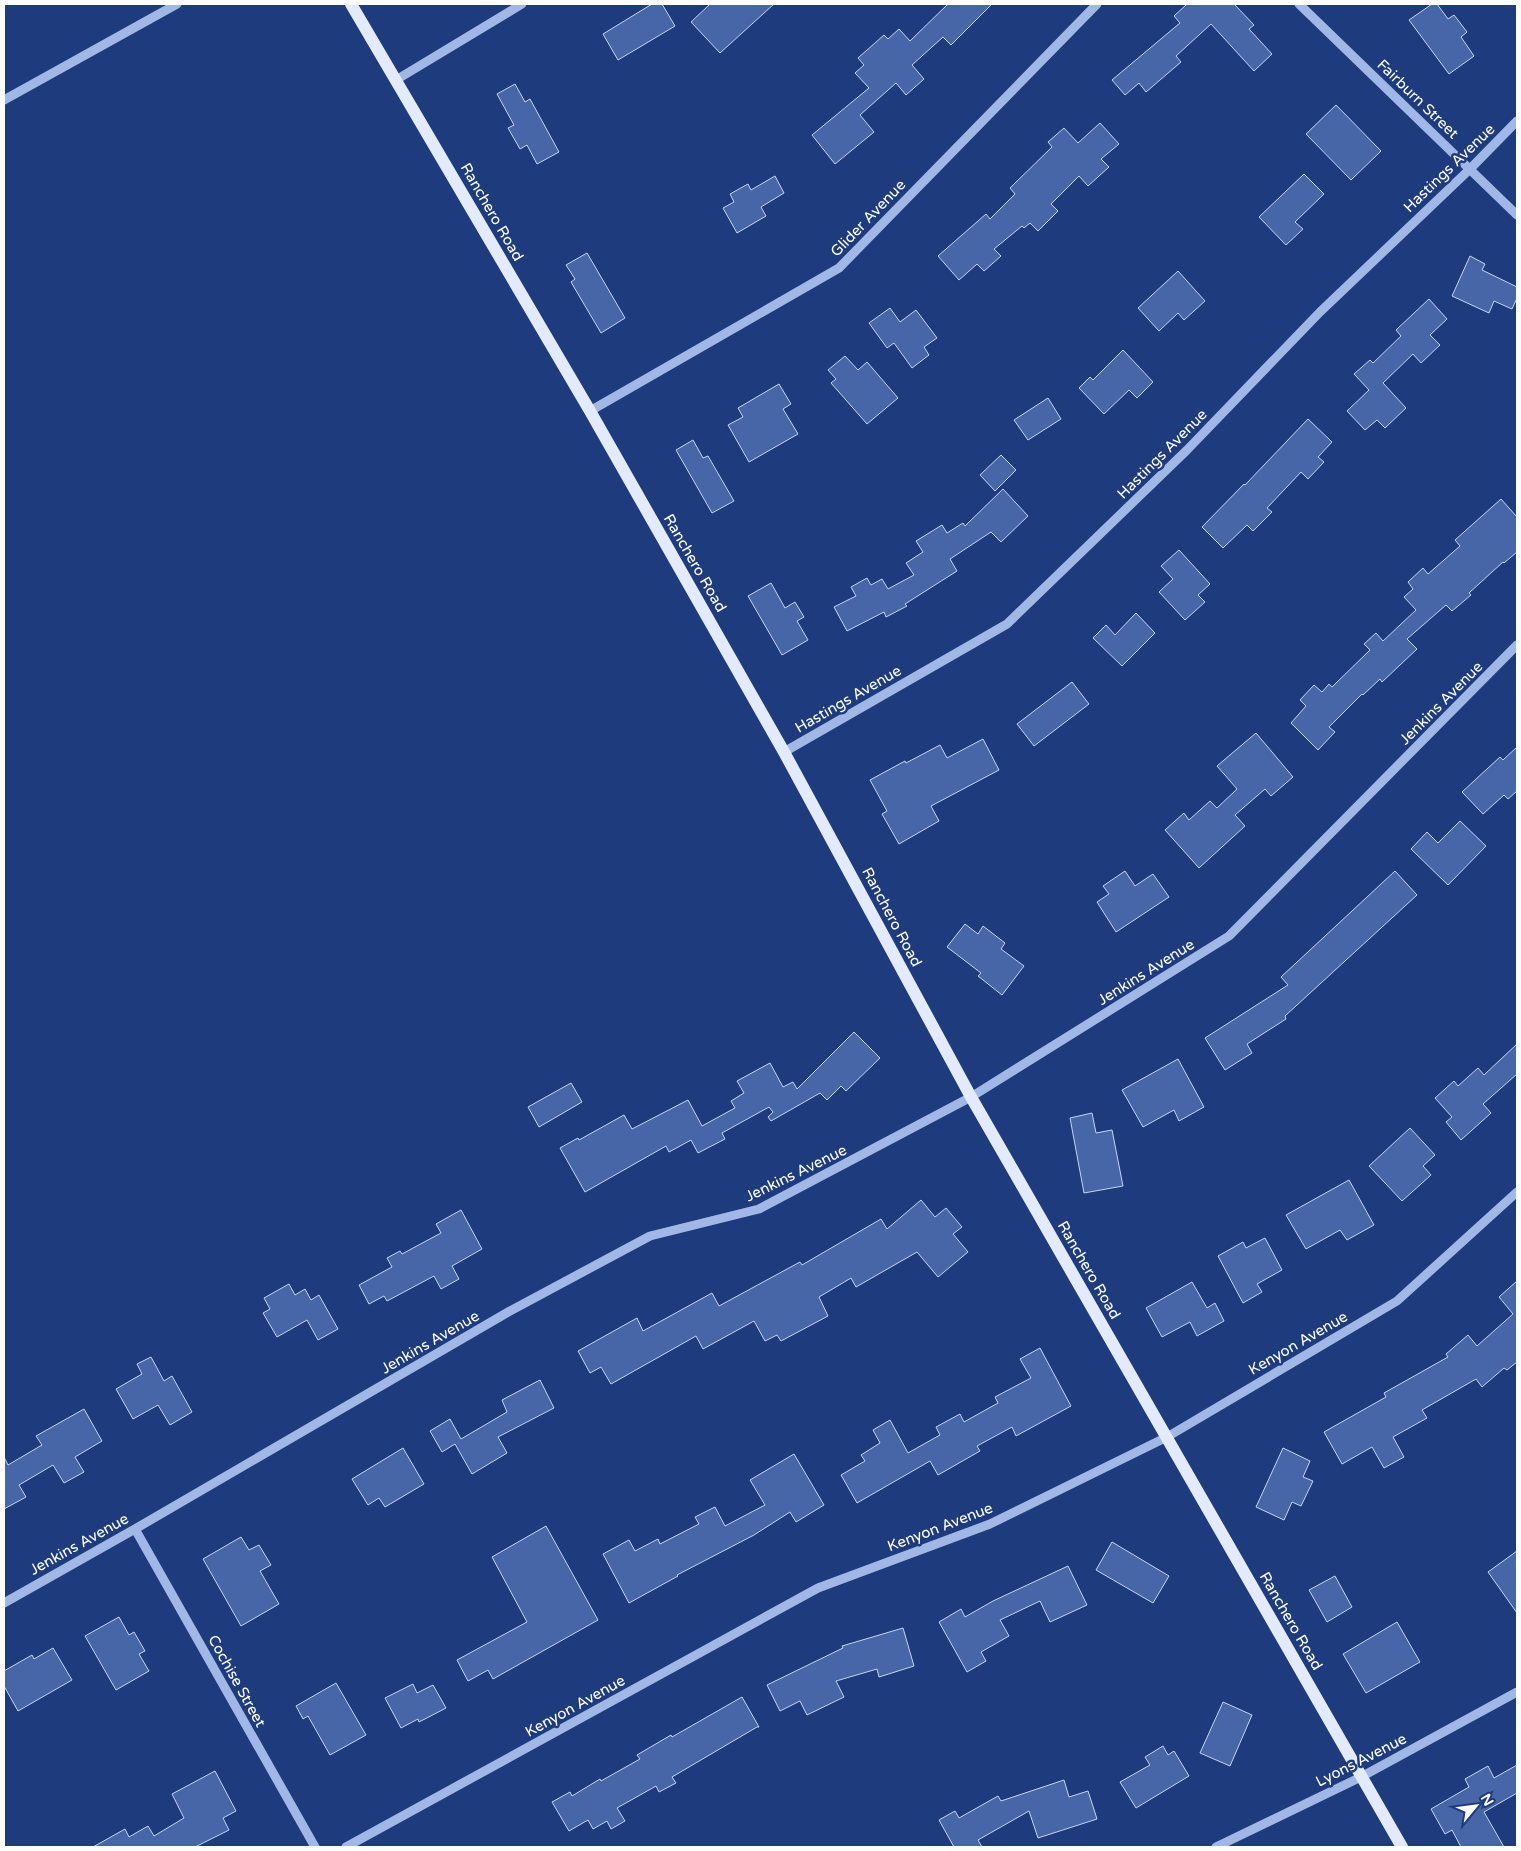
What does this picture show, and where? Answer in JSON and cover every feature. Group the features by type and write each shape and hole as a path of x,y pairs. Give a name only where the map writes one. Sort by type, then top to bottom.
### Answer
{"main road":[{"name":"Ranchero Road","path":"351,4 590,411 784,752 971,1098 1402,1847"}],"street":[{"path":"4,100 177,4"},
{"path":"396,80 522,4"},
{"name":"Glider Avenue","path":"590,411 839,268 1096,4"},
{"name":"Fairburn Street","path":"1299,4 1517,215"},
{"name":"Hastings Avenue","path":"784,752 1007,624 1187,450 1320,312 1470,169 1517,121"},
{"name":"Jenkins Avenue","path":"4,1602 136,1529 510,1311 650,1236 759,1209 971,1098 1230,936 1517,645"},
{"name":"Kenyon Avenue","path":"346,1847 818,1588 990,1524 1167,1436 1397,1301 1517,1192"},
{"name":"Cochise Street","path":"136,1529 315,1847"},
{"name":"Lyons Avenue","path":"1216,1847 1361,1777 1517,1692"}],"building":[{"path":"652,4 662,4 675,26 618,60 603,34"},
{"path":"710,4 774,4 720,53 691,22"},
{"path":"948,4 992,4 951,45 943,37 912,65 924,79 906,95 896,83 860,115 874,132 835,164 812,135 869,88 855,73 864,65 858,58 884,35 888,39 899,29 910,41"},
{"path":"1187,4 1234,4 1254,25 1249,29 1272,54 1254,71 1211,24 1176,56 1181,62 1146,92 1139,83 1125,95 1112,80 1180,23 1174,16"},
{"path":"1432,4 1437,4 1448,19 1454,15 1467,32 1461,37 1474,56 1449,74 1409,20"},
{"path":"515,84 525,102 530,99 559,152 537,164 527,145 520,149 508,128 514,125 497,94"},
{"path":"1336,105 1381,151 1351,180 1306,134"},
{"path":"1100,123 1119,144 1101,159 1109,167 1088,186 1079,176 1051,204 1058,211 1038,231 1030,223 1024,228 1022,226 994,249 1001,256 984,271 977,264 959,280 938,256 986,214 990,219 1015,194 1010,188 1052,147 1048,142 1064,128 1078,143"},
{"path":"1304,174 1324,194 1295,222 1303,229 1286,245 1259,217"},
{"path":"775,176 784,193 761,207 766,216 737,233 723,208 734,202 730,194 748,184 751,190"},
{"path":"587,253 625,318 601,333 571,282 575,279 566,265"},
{"path":"1470,256 1485,264 1482,270 1517,287 1517,298 1512,309 1494,301 1489,313 1452,296"},
{"path":"1178,271 1205,301 1184,320 1178,313 1159,331 1138,308"},
{"path":"1429,299 1447,319 1430,335 1440,345 1421,363 1413,354 1383,383 1406,408 1385,428 1377,420 1365,430 1347,411 1369,390 1354,374 1370,360 1373,363 1401,336 1396,330"},
{"path":"890,308 900,322 916,310 937,338 924,347 929,355 912,368 894,343 887,348 869,323"},
{"path":"1123,350 1153,382 1137,398 1129,390 1104,414 1079,388 1090,377 1093,380"},
{"path":"845,356 858,370 867,362 898,398 867,424 831,383 836,379 828,370"},
{"path":"779,384 791,404 783,409 798,434 749,462 728,425 743,417 738,408"},
{"path":"1048,398 1061,419 1028,440 1014,420"},
{"path":"1308,419 1332,442 1318,457 1324,462 1308,479 1301,472 1267,508 1272,512 1253,531 1247,525 1223,548 1202,527"},
{"path":"693,440 703,458 708,456 734,501 712,513 676,450"},
{"path":"1001,455 1016,470 995,491 980,475"},
{"path":"1003,489 1028,516 1001,542 991,532 950,559 957,571 905,604 907,606 886,617 884,612 847,631 834,607 856,596 851,587 867,578 871,585 882,579 888,589 914,575 906,563 923,552 916,541 942,525 947,533 963,523 965,526"},
{"path":"1501,499 1517,517 1517,552 1503,562 1469,593 1471,595 1452,611 1446,605 1407,639 1417,649 1382,682 1380,679 1362,694 1329,727 1335,732 1318,750 1291,723 1306,706 1300,700 1314,685 1322,692 1329,684 1332,687 1370,650 1364,644 1376,633 1383,641 1416,610 1404,597 1413,589 1408,582 1423,568 1428,574 1460,546 1455,540"},
{"path":"1179,550 1210,584 1198,595 1205,602 1185,620 1159,592 1173,579 1161,566"},
{"path":"771,583 785,608 795,602 804,617 797,621 808,640 782,655 748,596"},
{"path":"1136,613 1155,633 1122,666 1093,638 1106,625 1115,635"},
{"path":"1072,682 1089,704 1034,746 1017,724"},
{"path":"1256,733 1293,777 1271,796 1265,789 1235,815 1245,826 1199,868 1165,830 1184,813 1189,820 1210,801 1217,808 1237,789 1217,766"},
{"path":"983,739 999,770 931,806 939,821 899,844 882,814 887,811 870,780 940,745 947,758"},
{"path":"1517,747 1517,791 1508,799 1504,795 1483,814 1462,792 1500,757 1503,760"},
{"path":"1460,821 1486,846 1448,885 1411,849 1427,832 1438,843"},
{"path":"1125,871 1135,886 1153,874 1169,897 1116,932 1097,902 1109,894 1103,886"},
{"path":"1395,871 1417,895 1285,1016 1286,1019 1247,1044 1252,1053 1225,1070 1205,1038 1288,985 1281,977"},
{"path":"965,924 978,934 983,926 1005,943 1001,949 1024,966 1002,995 978,976 981,973 947,947"},
{"path":"854,1032 880,1058 846,1091 841,1086 827,1100 820,1093 771,1121 768,1117 773,1112 769,1107 722,1133 725,1139 698,1153 691,1140 669,1152 666,1146 585,1192 560,1148 578,1138 579,1140 624,1115 632,1129 688,1100 702,1126 735,1108 731,1101 744,1093 737,1081 770,1063 783,1087 793,1082 797,1089"},
{"path":"1517,1044 1517,1074 1483,1104 1491,1113 1461,1140 1446,1122 1452,1117 1435,1098 1454,1081 1458,1086 1478,1068 1484,1075"},
{"path":"1178,1059 1204,1107 1179,1121 1174,1110 1143,1127 1122,1090"},
{"path":"571,1083 582,1102 539,1127 528,1107"},
{"path":"1092,1113 1096,1133 1112,1130 1123,1186 1084,1193 1070,1118"},
{"path":"1410,1128 1435,1155 1423,1166 1431,1175 1402,1201 1369,1166"},
{"path":"1349,1180 1374,1225 1347,1240 1340,1230 1306,1249 1286,1215"},
{"path":"921,1200 935,1217 946,1208 962,1227 953,1234 968,1252 938,1277 917,1252 856,1287 851,1278 819,1297 828,1316 781,1341 777,1335 765,1341 754,1321 703,1349 696,1336 611,1384 601,1367 590,1373 578,1351 637,1318 643,1331 712,1293 719,1306 800,1262 802,1265 881,1219 887,1229"},
{"path":"461,1210 482,1249 452,1266 459,1279 441,1289 434,1276 387,1301 384,1296 369,1304 359,1285 392,1267 387,1258 400,1251 402,1254 441,1233 436,1224"},
{"path":"1265,1238 1282,1270 1257,1284 1262,1292 1243,1303 1218,1256 1243,1242 1246,1248"},
{"path":"1517,1281 1517,1362 1507,1370 1504,1368 1482,1387 1476,1379 1422,1410 1427,1418 1393,1437 1404,1457 1384,1468 1372,1447 1342,1464 1324,1432 1386,1397 1384,1393 1448,1357 1446,1354 1468,1335 1477,1346 1513,1314 1499,1297"},
{"path":"1192,1282 1207,1308 1215,1303 1224,1321 1197,1336 1190,1322 1162,1337 1146,1308"},
{"path":"289,1284 295,1295 305,1289 311,1300 319,1295 338,1329 318,1340 307,1320 277,1337 263,1313 270,1309 264,1298"},
{"path":"1040,1348 1071,1406 1016,1436 1012,1427 977,1446 980,1451 938,1475 930,1461 857,1503 841,1475 865,1461 861,1455 880,1443 873,1430 890,1420 908,1453 940,1435 936,1427 960,1414 964,1422 998,1403 995,1397 1031,1378 1020,1359"},
{"path":"151,1357 164,1381 172,1376 192,1412 170,1425 158,1405 133,1419 116,1389 142,1374 137,1364"},
{"path":"540,1380 554,1408 498,1437 507,1453 472,1474 455,1444 442,1452 430,1431 450,1419 461,1439 507,1412 502,1400"},
{"path":"84,1409 102,1441 75,1457 84,1472 64,1483 53,1465 19,1485 26,1497 4,1509 4,1457 8,1465 42,1445 36,1436"},
{"path":"403,1448 424,1484 385,1507 379,1498 368,1505 352,1479"},
{"path":"1283,1448 1310,1461 1303,1477 1313,1481 1301,1506 1292,1502 1284,1520 1256,1507"},
{"path":"794,1454 824,1505 796,1522 790,1512 754,1535 677,1575 629,1603 603,1554 629,1540 635,1551 658,1539 660,1544 699,1524 695,1517 715,1507 725,1526 765,1505 750,1480"},
{"path":"546,1526 598,1620 493,1679 488,1670 468,1681 457,1660 527,1622 492,1557"},
{"path":"241,1537 249,1550 259,1545 271,1565 260,1571 279,1604 241,1626 203,1559"},
{"path":"1112,1542 1169,1576 1153,1603 1096,1570"},
{"path":"1517,1551 1517,1613 1488,1572"},
{"path":"1068,1566 1087,1605 1050,1622 1040,1601 1000,1620 1009,1636 981,1652 986,1661 967,1672 939,1622 961,1609 965,1617 993,1601"},
{"path":"1335,1576 1352,1607 1327,1622 1309,1590"},
{"path":"119,1617 129,1635 134,1632 145,1651 139,1654 149,1671 116,1690 85,1636"},
{"path":"1397,1622 1420,1662 1366,1693 1343,1654"},
{"path":"903,1628 914,1666 879,1677 877,1669 836,1681 844,1697 807,1715 800,1701 780,1711 767,1685 843,1648 842,1646"},
{"path":"53,1648 72,1680 18,1711 4,1686 4,1671 32,1655 34,1659"},
{"path":"336,1683 366,1735 330,1755 308,1716 303,1719 296,1706"},
{"path":"413,1684 417,1693 433,1685 446,1708 419,1722 418,1719 401,1728 385,1698"},
{"path":"742,1697 759,1727 672,1777 676,1783 659,1792 656,1786 617,1808 625,1821 611,1829 607,1821 593,1829 588,1820 569,1831 552,1802 570,1792 572,1796 600,1779 601,1781 640,1759 637,1755"},
{"path":"1223,1702 1252,1715 1230,1766 1200,1753"},
{"path":"1163,1746 1168,1755 1174,1751 1189,1776 1136,1808 1120,1782 1150,1765 1145,1757"},
{"path":"1517,1765 1517,1793 1484,1812 1504,1847 1461,1847 1452,1830 1445,1834 1431,1809 1469,1787 1465,1779 1488,1766 1494,1778"},
{"path":"215,1771 236,1811 223,1818 229,1830 195,1847 93,1847 125,1829 129,1837 148,1826 154,1836 184,1818 172,1794"},
{"path":"1064,1780 1069,1797 1088,1791 1097,1819 1038,1838 1029,1811 978,1840 982,1847 954,1847 939,1820 955,1811 959,1818 998,1796 1001,1801"}]}
